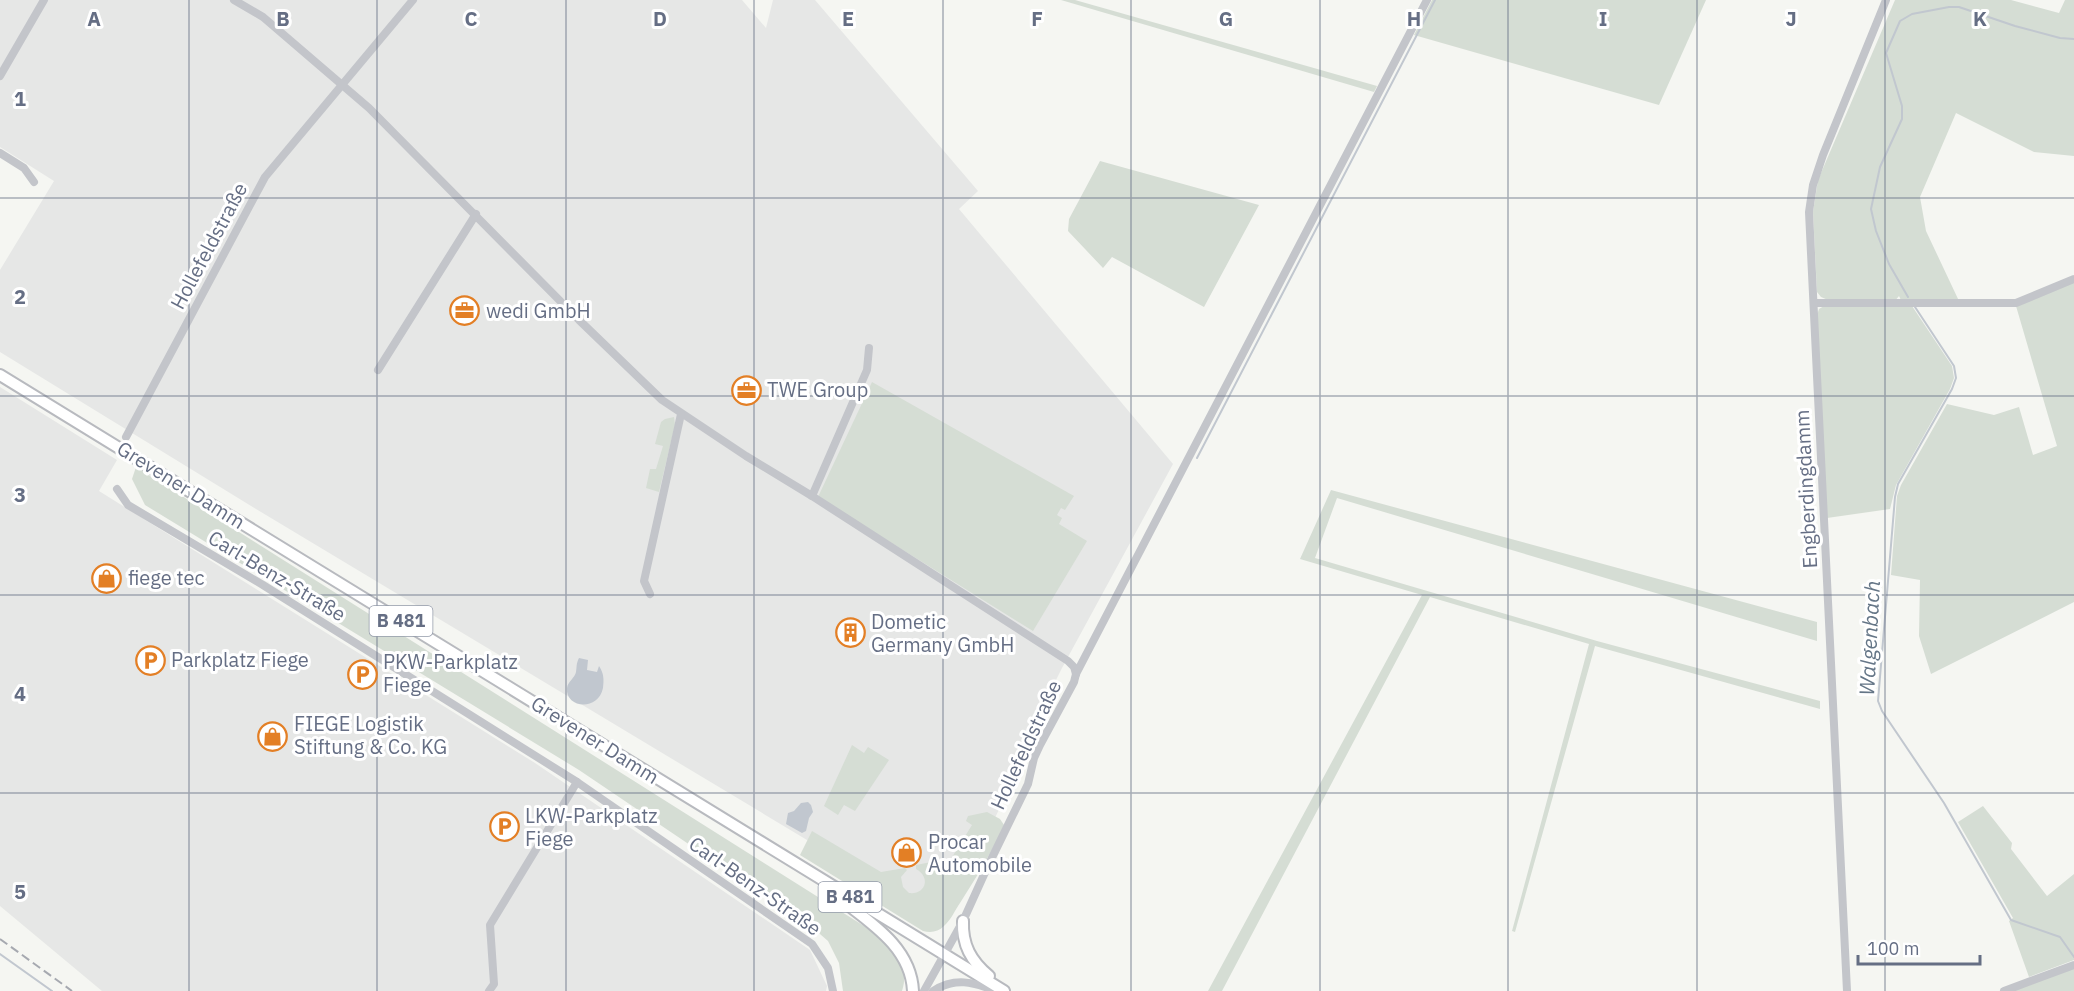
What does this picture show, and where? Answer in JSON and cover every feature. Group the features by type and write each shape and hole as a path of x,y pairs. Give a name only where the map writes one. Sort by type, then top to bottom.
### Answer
{"main road":[{"name":"Grevener Damm","path":"0,375 944,955"},
{"path":"801,867 891,941 908,968 913,991"},
{"path":"963,921 963,936 970,956 1006,991"},
{"name":"B 481","path":"944,955 1006,991"}],"street":[{"path":"0,76 44,0"},
{"name":"Hollefeldstraße","path":"234,0 263,18 369,108 662,400 1074,667 1076,674 1037,752 1028,784 963,921 924,991"},
{"path":"343,85 413,0"},
{"path":"1076,674 1427,0"},
{"name":"Engberdingdamm","path":"1847,991 1809,212 1813,185 1886,0"},
{"name":"Hollefeldstraße","path":"126,436 265,177 343,85"},
{"path":"0,153 24,168 34,182"},
{"path":"378,370 476,214"},
{"path":"1814,303 2016,303 2074,279"},
{"path":"812,496 867,370 869,348"},
{"path":"650,594 644,581 681,414"},
{"name":"Carl-Benz-Straße","path":"117,489 128,505 263,585 577,782 812,944 828,968 832,991"},
{"path":"489,991 494,984 490,925 577,782"},
{"path":"2004,991 2074,965"},
{"path":"933,991 943,984 958,981 975,983 996,991"}],"shaded area":[{"path":"0,0 742,0 766,28 773,0 815,0 978,191 959,209 1173,464 1062,668 1017,758 1012,783 942,921 256,509 0,352 0,270 54,181 0,147"},
{"path":"1061,0 1075,0 1377,86 1374,92"},
{"path":"1432,0 1706,0 1659,105 1414,35"},
{"path":"1895,0 2011,0 2059,13 2065,0 2074,0 2074,156 2034,152 1956,113 1920,197 1926,231 1959,301 1902,302 1899,296 1894,302 1828,300 1817,292 1813,212 1818,180"},
{"path":"1100,161 1259,205 1204,307 1112,257 1103,268 1068,231 1069,219"},
{"path":"2074,282 2074,602 1931,674 1919,636 1920,580 1891,575 1897,496 1901,485 1947,404 1994,415 2019,407 2033,455 2057,446 2016,306"},
{"path":"1824,306 1912,306 1952,366 1954,378 1950,389 1896,485 1890,509 1827,518 1817,315 1819,309"},
{"path":"872,382 1074,496 1065,510 1061,508 1057,515 1062,518 1059,524 1087,541 1033,631 818,497"},
{"path":"0,387 117,460 99,491 535,763 810,950 827,986 826,991 102,991 0,906"},
{"path":"674,417 675,425 659,492 646,488 650,469 656,469 663,446 655,444 661,422"},
{"path":"136,467 872,931 893,949 902,963 904,981 902,991 843,991 839,963 828,941 813,928 579,770 145,505 132,479"},
{"path":"1331,490 1817,622 1817,641 1337,498 1315,558 1597,641 1820,701 1820,709 1595,646 1515,932 1512,931 1589,644 1430,597 1222,991 1208,991 1422,595 1300,559"},
{"path":"579,658 588,660 587,670 597,672 599,666 603,674 603,688 600,696 589,704 576,703 568,695 567,688 575,674"},
{"path":"852,745 864,753 868,747 889,760 855,811 844,805 838,815 824,806"},
{"path":"808,802 813,812 806,831 802,833 786,824 788,813 794,811 801,803"},
{"path":"1983,806 2012,843 2011,849 2047,896 2074,874 2074,960 2029,977 2009,921 2013,918 1958,822"},
{"path":"987,812 1000,819 1004,825 984,865 951,918 942,928 934,932 923,931 800,855 812,831 881,872 905,868 907,870 901,877 903,887 909,893 915,893 923,888 925,881 921,872 916,869 916,865 931,862 944,870 972,825 966,821 968,816"},
{"path":"2074,967 2074,991 2010,991"}],"waterway":[{"path":"1197,458 1435,0"},
{"name":"Walgenbach","path":"1908,297 1889,264 1876,231 1871,209 1880,167 1902,119 1902,106 1886,53 1900,21 1912,14 1959,7 2015,26 2060,38 2074,39"},
{"name":"Walgenbach","path":"1915,307 1954,366 1956,378 1898,484 1878,701 1882,711 1944,803 2011,920 2060,937 2074,957"},
{"path":"0,954 52,991"}],"railway":[{"path":"0,939 72,991"}],"place":[{"name":"wedi GmbH","path":"465,311"},
{"name":"TWE Group","path":"746,390"},
{"name":"fiege tec","path":"107,578"},
{"name":"Dometic Germany GmbH","path":"850,633"},
{"name":"Parkplatz Fiege","path":"150,660"},
{"name":"PKW-Parkplatz Fiege","path":"362,674"},
{"name":"FIEGE Logistik Stiftung & Co. KG","path":"273,736"},
{"name":"LKW-Parkplatz Fiege","path":"504,827"},
{"name":"Procar Automobile","path":"907,853"}]}
